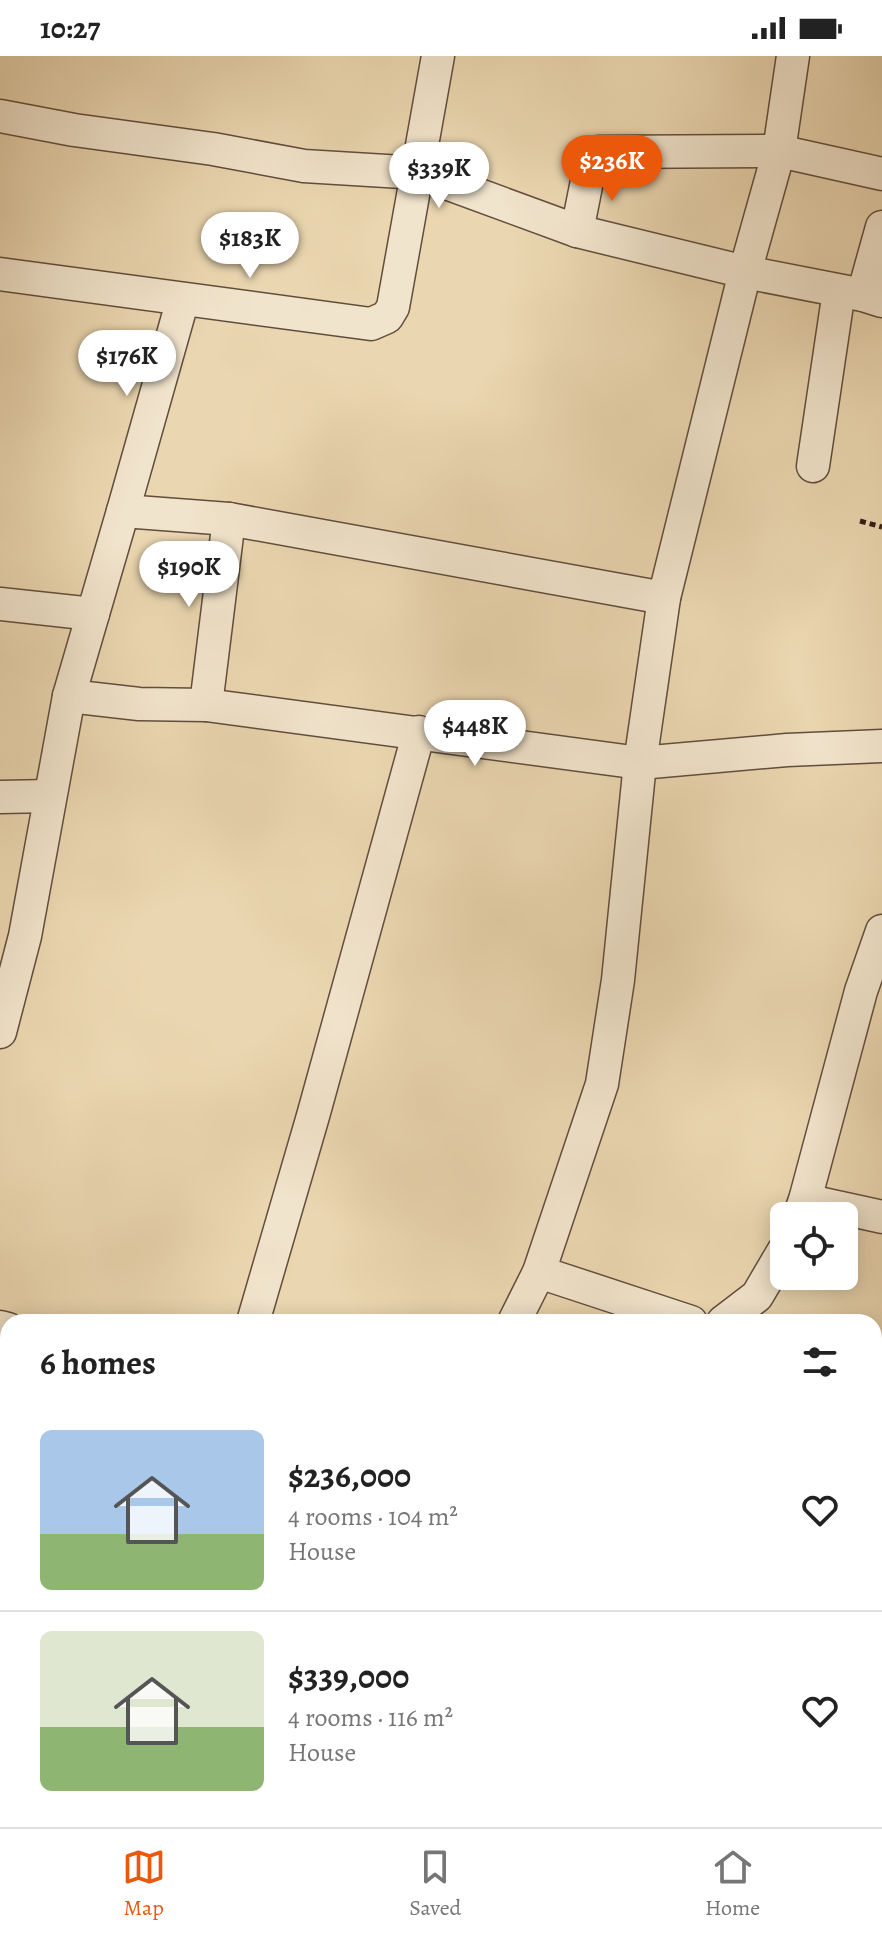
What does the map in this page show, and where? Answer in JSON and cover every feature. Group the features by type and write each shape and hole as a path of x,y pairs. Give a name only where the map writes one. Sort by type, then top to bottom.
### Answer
{"street":[{"path":"0,274 371,324 380,322 393,307 438,56"},
{"path":"518,1314 539,1272 602,1084 618,980 640,763 664,598 745,272 779,151 793,56"},
{"path":"0,116 304,166 419,173 577,231 745,272 861,296"},
{"path":"577,231 591,161 598,152 779,151 882,174"},
{"path":"813,466 882,227"},
{"path":"0,1032 25,936 69,696 183,299"},
{"path":"123,511 229,519 664,598"},
{"path":"206,705 229,519"},
{"path":"0,604 93,614"},
{"path":"69,696 139,704 206,705 640,763 787,750 882,746"},
{"path":"255,1314 318,1101 419,732"},
{"path":"0,797 50,796"},
{"path":"804,1202 861,991 882,931"},
{"path":"858,1214 882,1217"},
{"path":"539,1272 667,1314"},
{"path":"733,1314 757,1296 770,1274"}],"path":[{"path":"860,521 882,527"}]}
